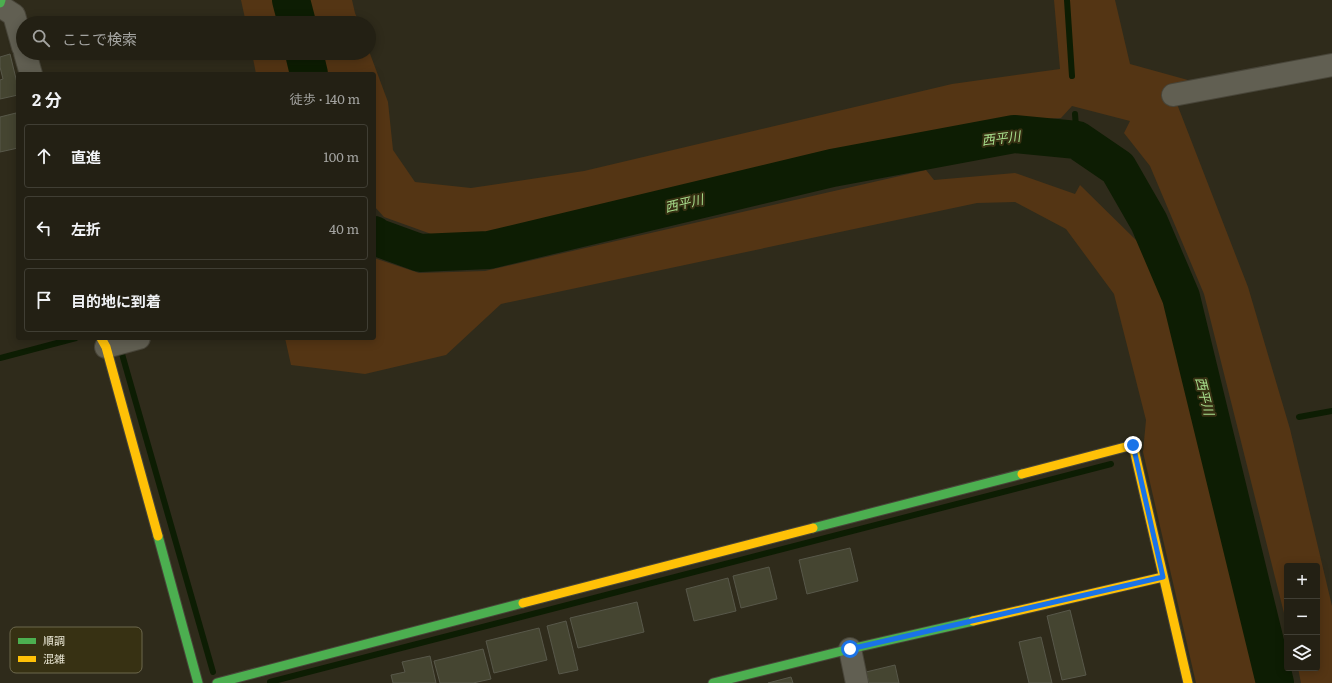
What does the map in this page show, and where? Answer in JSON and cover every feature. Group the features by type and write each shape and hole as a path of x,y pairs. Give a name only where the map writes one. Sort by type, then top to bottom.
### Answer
{"street":[{"path":"1,0 0,4 14,15 16,22"},
{"path":"27,60 30,72"},
{"path":"1173,95 1332,65"},
{"path":"124,340 104,342 198,683"},
{"path":"217,683 251,679 1133,445 1188,683"},
{"path":"713,683 850,649 1163,577"},
{"path":"850,649 857,683"}],"shaded area":[{"path":"241,0 274,0 278,16 244,16"},
{"path":"310,0 352,0 356,16 313,16"},
{"path":"1054,0 1115,0 1130,64 1195,82 1177,104 1248,287 1290,429 1332,606 1332,683 1301,683 1299,671 1320,671 1320,563 1284,563 1284,613 1204,294 1150,166 1124,133 1130,121 1072,106 1061,118 987,122 497,233 434,235 384,217 376,208 376,72 326,72 323,60 372,60 388,102 393,150 415,182 471,188 584,171 952,84 1060,69"},
{"path":"253,60 288,60 291,72 256,72"},
{"path":"926,170 934,180 1015,173 1075,194 1080,185 1139,243 1166,308 1213,491 1258,683 1196,683 1143,452 1146,420 1114,294 1066,229 1015,202 977,203 501,304 446,355 365,374 291,365 285,340 376,340 376,259 419,273 485,271"}],"building":[{"path":"10,54 16,79 16,95 0,99 0,80 3,79 0,67 0,57"},
{"path":"16,113 16,148 0,152 0,117"},
{"path":"850,548 858,581 807,594 799,560"},
{"path":"769,567 777,599 741,608 733,576"},
{"path":"728,578 736,611 694,621 686,589"},
{"path":"637,602 644,632 578,648 570,618"},
{"path":"1070,610 1086,675 1062,680 1047,616"},
{"path":"566,621 578,670 559,674 547,626"},
{"path":"539,628 547,660 494,673 486,641"},
{"path":"1041,637 1052,683 1029,683 1019,642"},
{"path":"483,649 491,679 473,683 440,683 434,661"},
{"path":"430,656 436,683 393,683 391,675 405,672 402,662"},
{"path":"895,665 899,683 869,683 866,672"},
{"path":"791,677 793,683 768,683"}],"waterway":[{"name":"西平川","path":"291,0 295,16"},
{"path":"1067,0 1072,76"},
{"name":"西平川","path":"306,60 309,72"},
{"path":"1075,114 1077,140"},
{"name":"西平川","path":"376,237 420,253 489,250 832,168 1014,134 1077,140 1118,168 1149,222 1181,297 1275,683"},
{"path":"0,358 68,340"},
{"path":"120,347 213,672"},
{"path":"1299,417 1332,411"},
{"path":"270,682 1111,464"}],"traffic: fast":[{"path":"813,528 1022,474"},
{"path":"158,536 198,683"},
{"path":"217,683 523,603"},
{"path":"713,683 850,649 973,621"}],"traffic: slow":[{"path":"102,340 106,347 158,536"},
{"path":"1022,474 1133,445 1188,683"},
{"path":"523,603 813,528"},
{"path":"973,621 1163,577"}],"route":[{"path":"850,649 1163,577 1133,445"}]}
